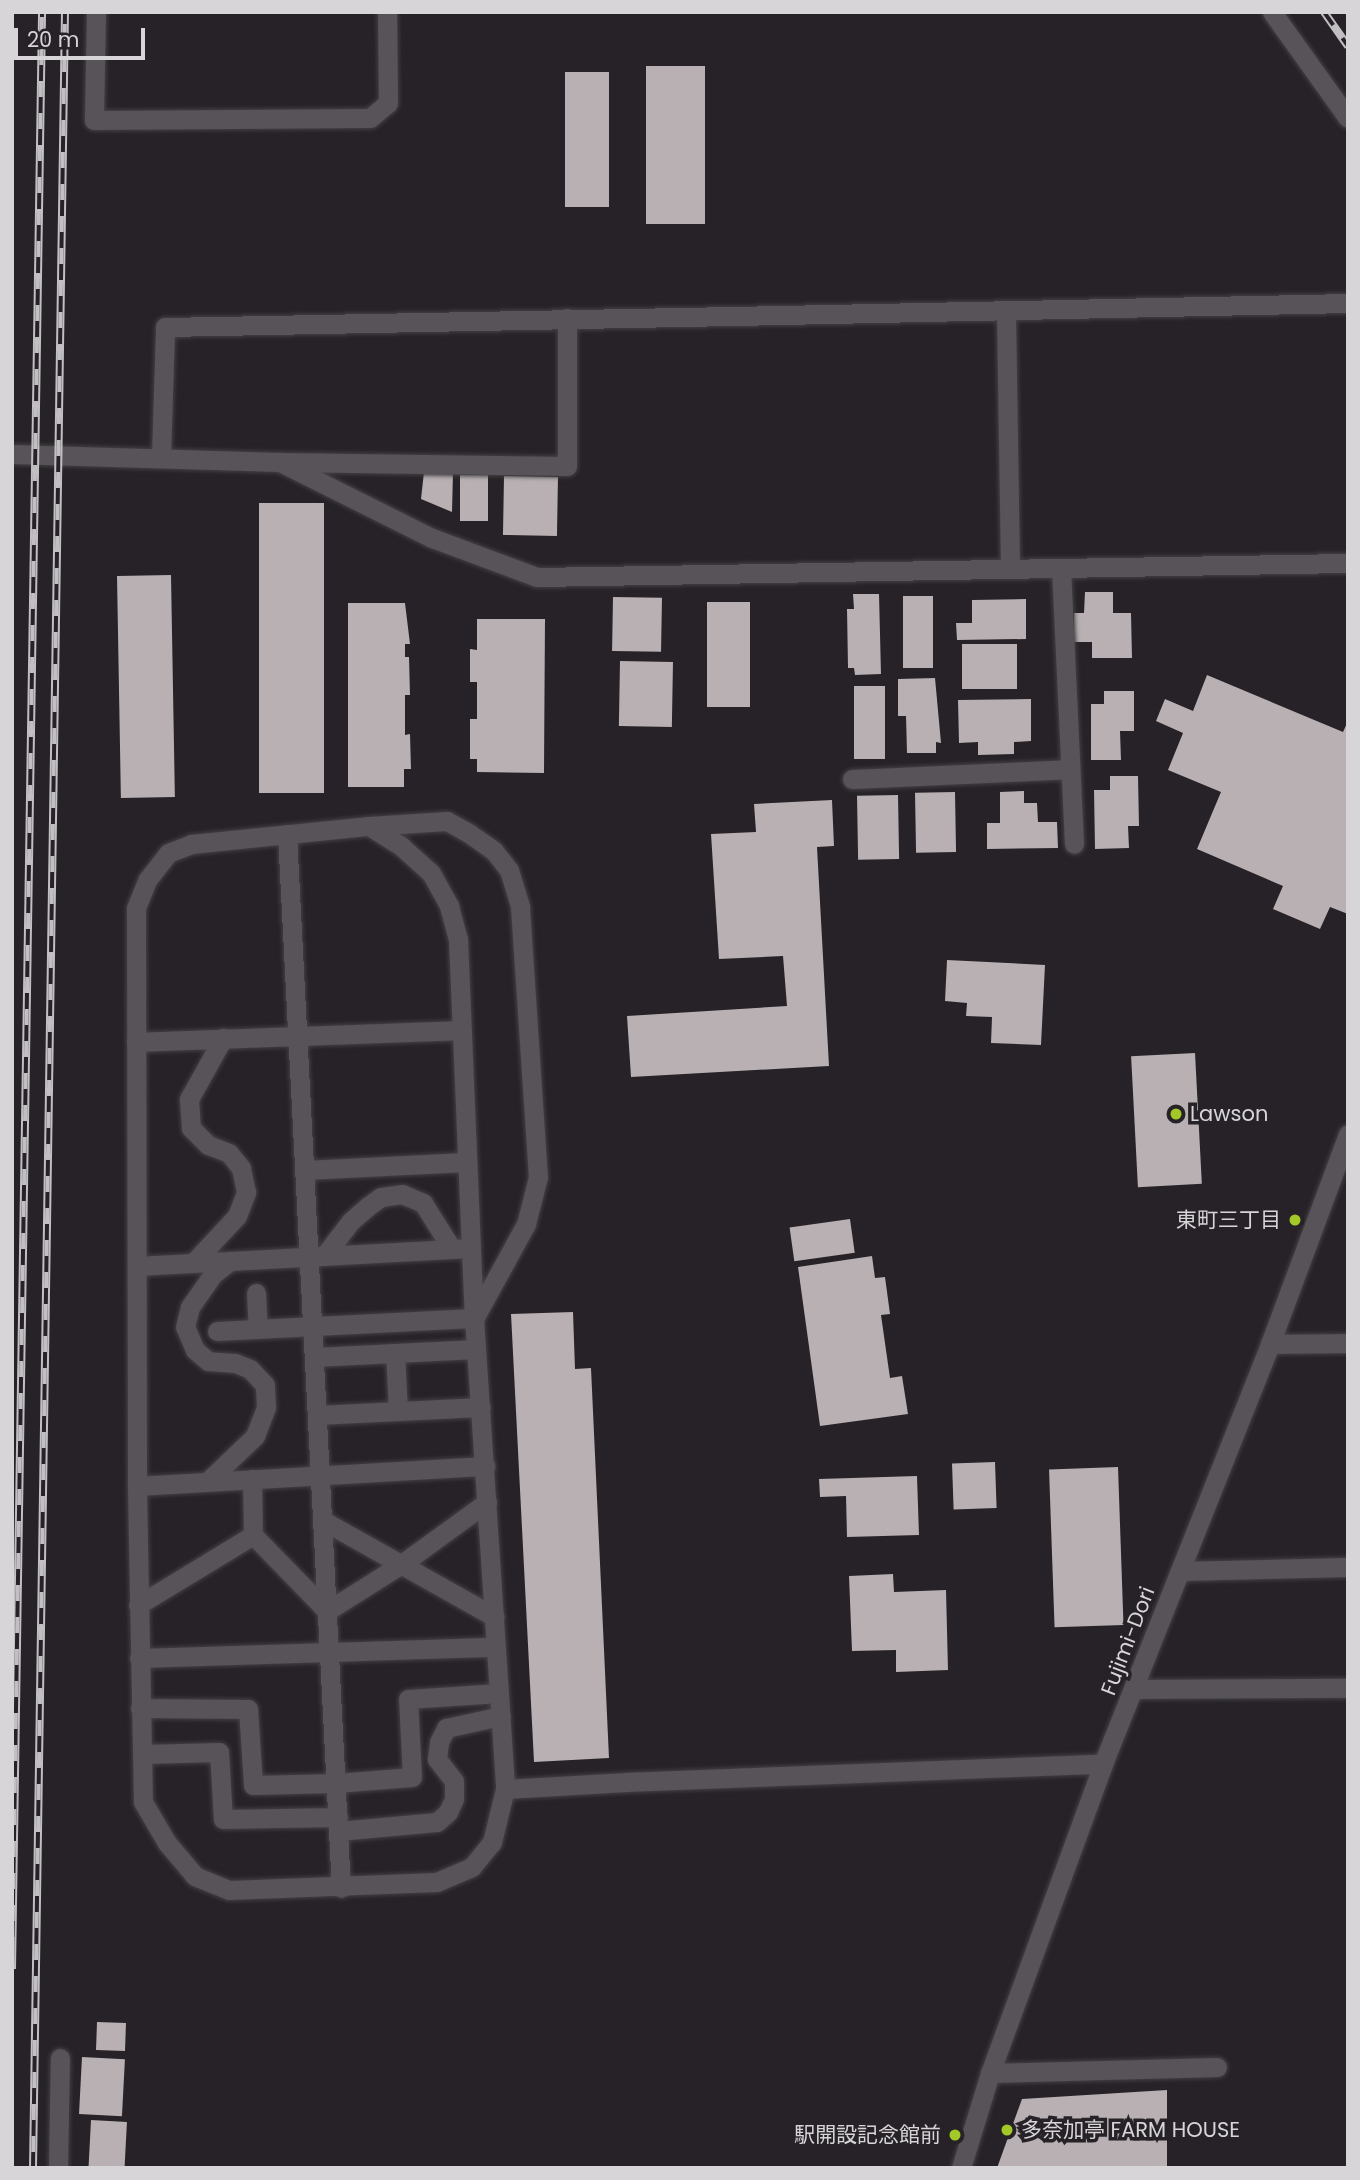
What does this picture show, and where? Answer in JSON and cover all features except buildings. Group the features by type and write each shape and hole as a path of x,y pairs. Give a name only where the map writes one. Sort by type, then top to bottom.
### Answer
{"street":[{"path":"96,12 94,120 370,118 388,103 387,12"},
{"path":"1272,12 1348,118"},
{"path":"161,457 165,327 566,318 1006,313 1348,303"},
{"path":"1006,313 1010,569"},
{"path":"12,454 280,462 567,466 566,318"},
{"path":"280,462 432,538 537,577 1348,563"},
{"path":"1061,568 1074,844"},
{"path":"852,779 1070,769"},
{"path":"369,826 402,847 431,873 449,906 458,939 467,1162 462,1249 474,1318 505,1789 492,1842 472,1867 437,1882 341,1888 229,1890 195,1876 167,1843 143,1802 140,1708 136,908 148,878 168,853 191,844 369,826 447,821 494,850 509,870 520,907 538,1177 526,1224 474,1318"},
{"path":"287,834 304,1170 316,1256 312,1326 341,1888"},
{"path":"136,1042 462,1030"},
{"path":"193,1263 237,1216 246,1192 241,1168 229,1153 208,1145 191,1128 189,1099 223,1038"},
{"name":"Fujimi-Dori","path":"961,2168 990,2073 1103,1764 1270,1344 1348,1134"},
{"path":"304,1170 467,1162"},
{"path":"316,1256 367,1207 381,1197 402,1194 423,1203 462,1249"},
{"path":"137,1266 462,1249"},
{"path":"207,1482 255,1436 266,1407 265,1385 250,1369 235,1363 208,1360 195,1350 185,1327 190,1307 212,1275 230,1261"},
{"path":"256,1293 258,1329"},
{"path":"217,1331 474,1318"},
{"path":"1270,1344 1348,1343"},
{"path":"314,1357 476,1349"},
{"path":"395,1353 397,1411"},
{"path":"317,1415 481,1407"},
{"path":"137,1486 485,1466"},
{"path":"252,1479 253,1535 327,1611"},
{"path":"327,1611 403,1563 487,1502"},
{"path":"322,1520 403,1563 495,1617"},
{"path":"138,1605 253,1535"},
{"path":"1180,1571 1348,1567"},
{"path":"139,1658 329,1650 496,1647"},
{"path":"1135,1689 1348,1688"},
{"path":"140,1708 248,1709 253,1785 336,1783 412,1777 408,1699 499,1693"},
{"path":"142,1754 219,1752 223,1819 338,1824 437,1822 448,1812 454,1799 454,1781 437,1759 439,1742 446,1728 500,1716"},
{"path":"505,1789 1103,1764"},
{"path":"58,2168 60,2058"},
{"path":"990,2073 1217,2067"}],"railway":[{"path":"12,1969 42,12"},
{"path":"33,2168 65,12"},
{"path":"1324,12 1348,46"}],"place":[{"name":"Lawson","path":"1176,1114"},
{"name":"東町三丁目","path":"1295,1220"},
{"name":"多奈加亭 FARM HOUSE","path":"1007,2130"},
{"name":"駅開設記念館前","path":"955,2135"}]}
